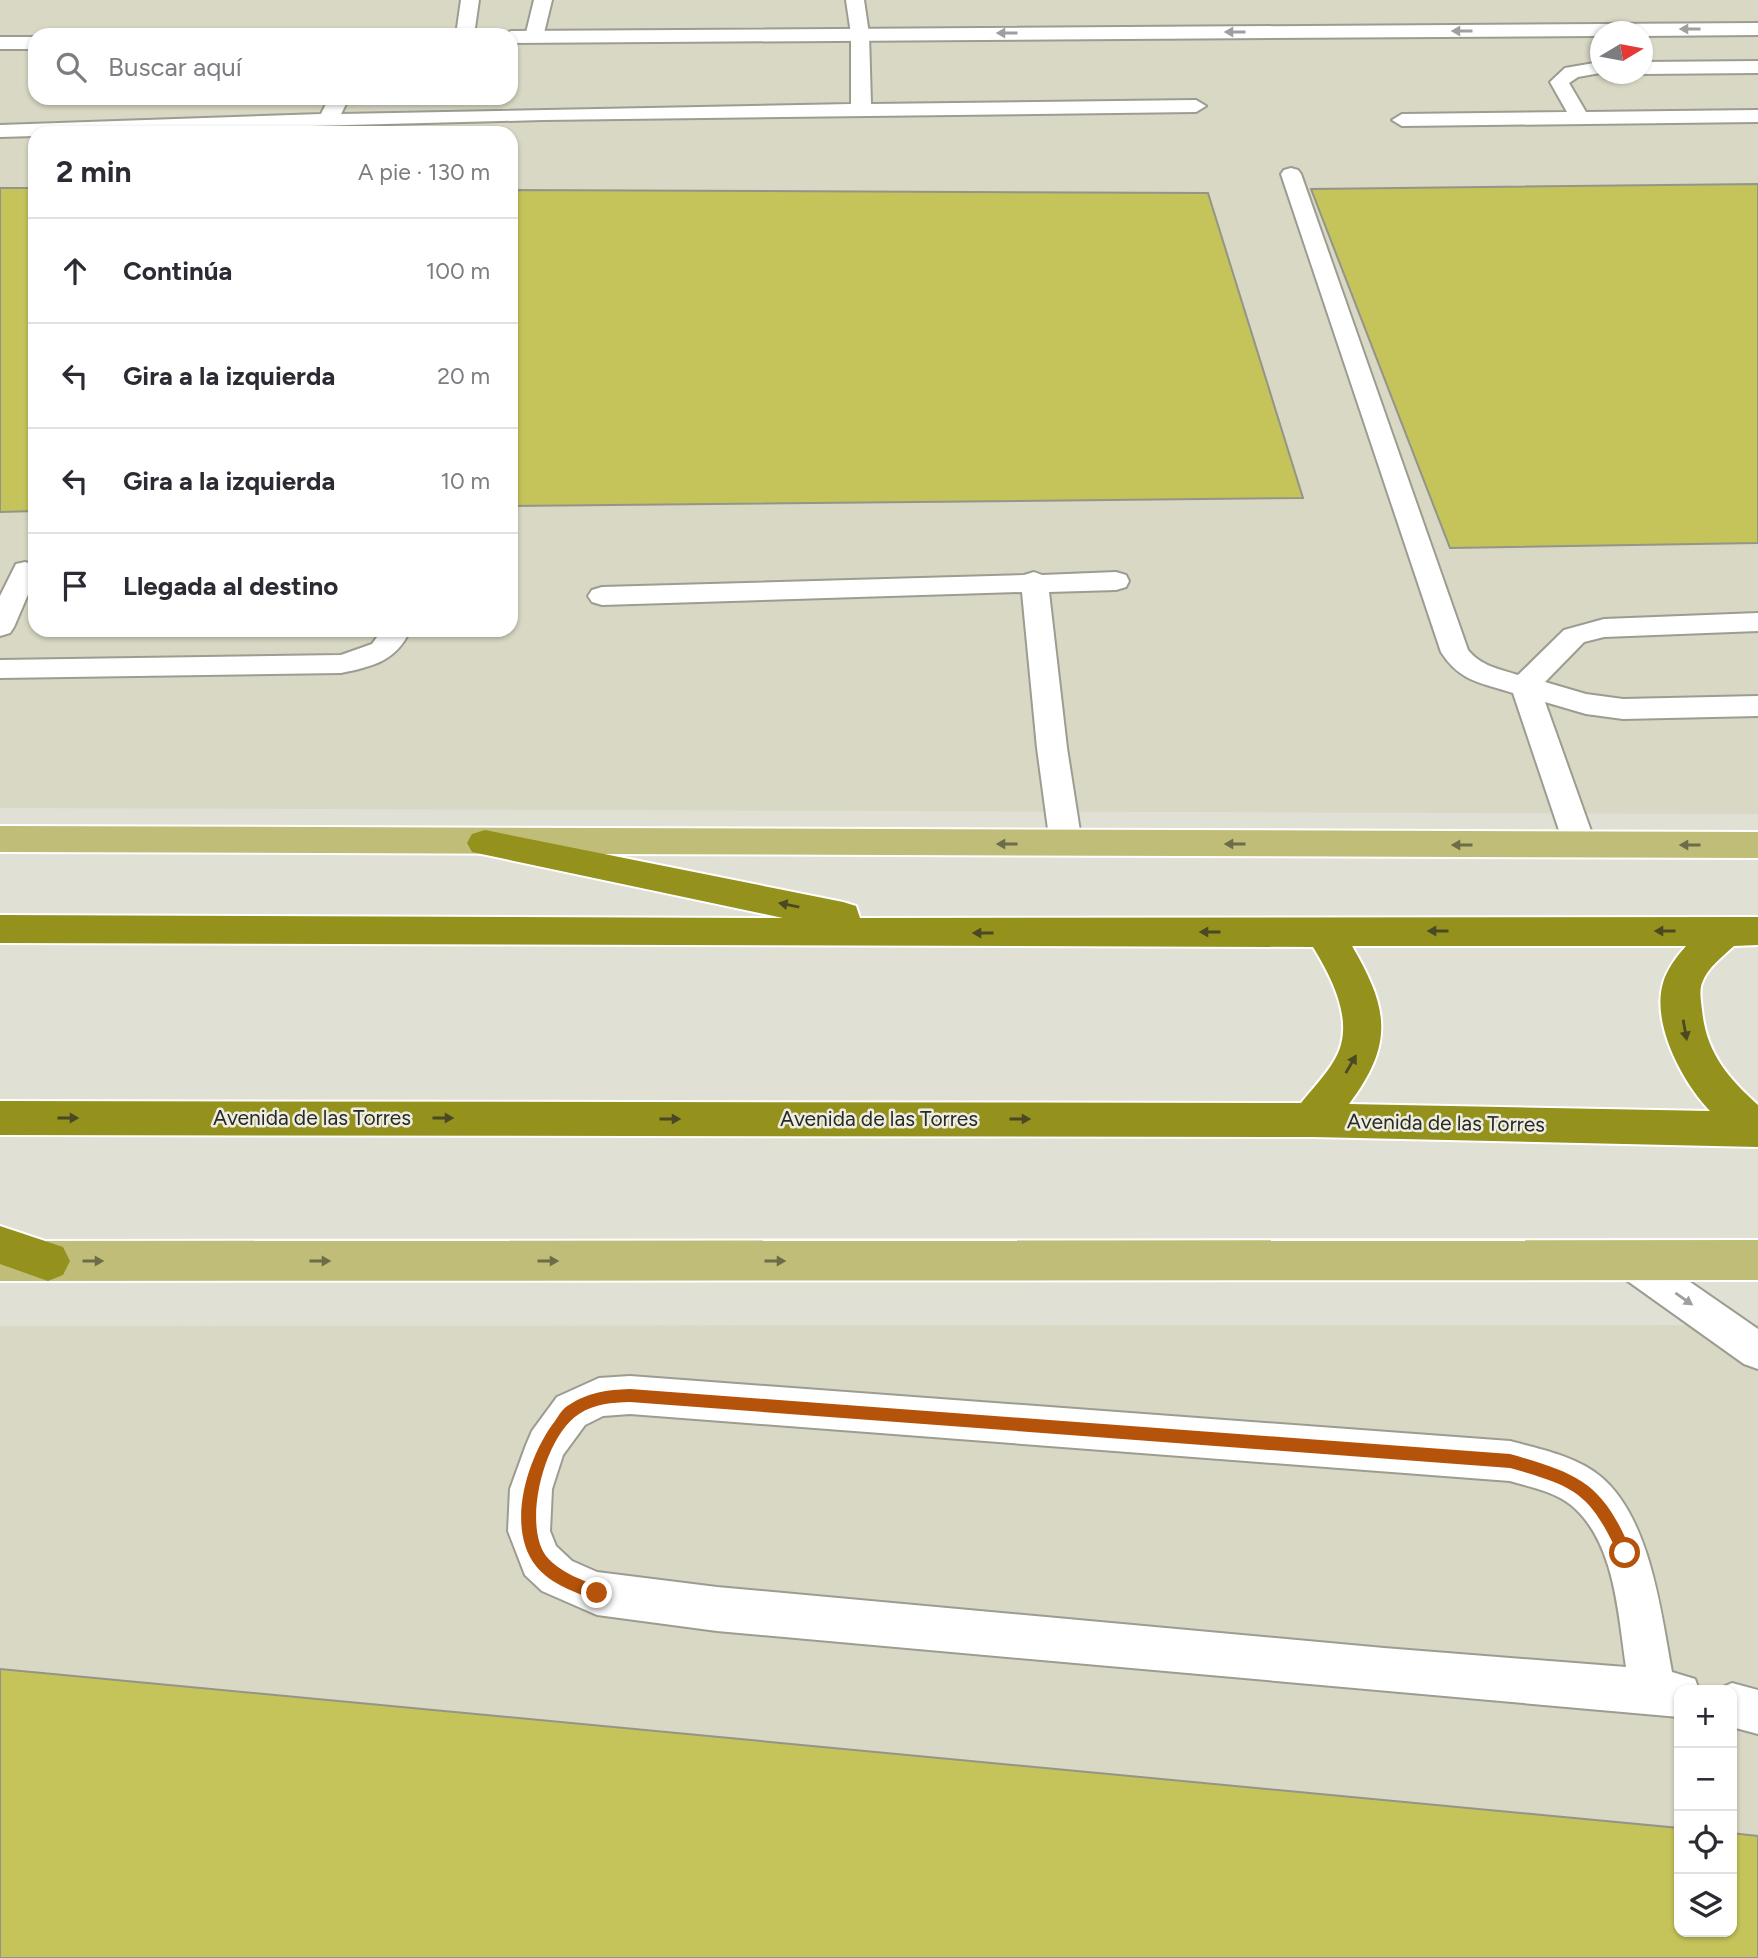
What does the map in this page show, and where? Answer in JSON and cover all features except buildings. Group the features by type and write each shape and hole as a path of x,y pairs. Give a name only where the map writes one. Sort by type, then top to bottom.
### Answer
{"highway":[{"path":"485,843 928,933"},
{"path":"0,929 928,933 1742,930"},
{"path":"1742,930 1698,956 1682,982 1686,1038 1696,1066 1714,1091 1758,1130"},
{"path":"1312,1120 1354,1063 1363,1038 1363,1018 1356,991 1324,932"},
{"name":"Avenida de las Torres","path":"0,1118 1312,1120 1758,1130"},
{"path":"0,1245 48,1261"}],"main road":[{"path":"0,839 485,843 1758,845"},
{"path":"0,1261 1758,1260"}],"street":[{"path":"518,37 1758,29"},
{"path":"0,43 28,43"},
{"path":"1653,51 1758,50"},
{"path":"1561,52 1590,51"},
{"path":"833,59 867,59"}],"lane":[{"path":"466,28 470,0"},
{"path":"534,37 543,0"},
{"path":"855,0 867,59 861,110"},
{"path":"1653,68 1758,67"},
{"path":"1580,119 1559,82 1572,72 1590,70"},
{"path":"328,120 336,105"},
{"path":"149,126 328,120 1196,106"},
{"path":"1402,120 1758,116"},
{"path":"0,131 28,130"},
{"path":"1291,174 1455,652 1465,665 1479,673 1586,704 1623,709 1758,706"},
{"path":"0,627 20,570"},
{"path":"602,596 1034,581 1116,581"},
{"path":"1034,581 1066,844"},
{"path":"1525,685 1574,636 1604,628 1758,622"},
{"path":"0,669 341,664 368,659 385,649 392,637"},
{"path":"1525,685 1580,845"},
{"path":"1628,1260 1758,1351"},
{"path":"630,1395 1510,1461 1560,1475 1587,1492 1607,1514 1625,1553 1666,1693 758,1613 597,1593 558,1576 540,1560 529,1531 531,1489 546,1444 571,1410 599,1397 630,1395"},
{"path":"1737,1706 1758,1712"}],"shaded area":[{"path":"0,0 1758,0 1758,814 0,808"},
{"path":"1758,1325 1758,1958 0,1958 0,1326"}],"route":[{"path":"597,1593 558,1576 540,1560 529,1531 531,1489 546,1444 571,1410 599,1397 630,1395 1510,1461 1560,1475 1587,1492 1607,1514 1625,1553"}]}
